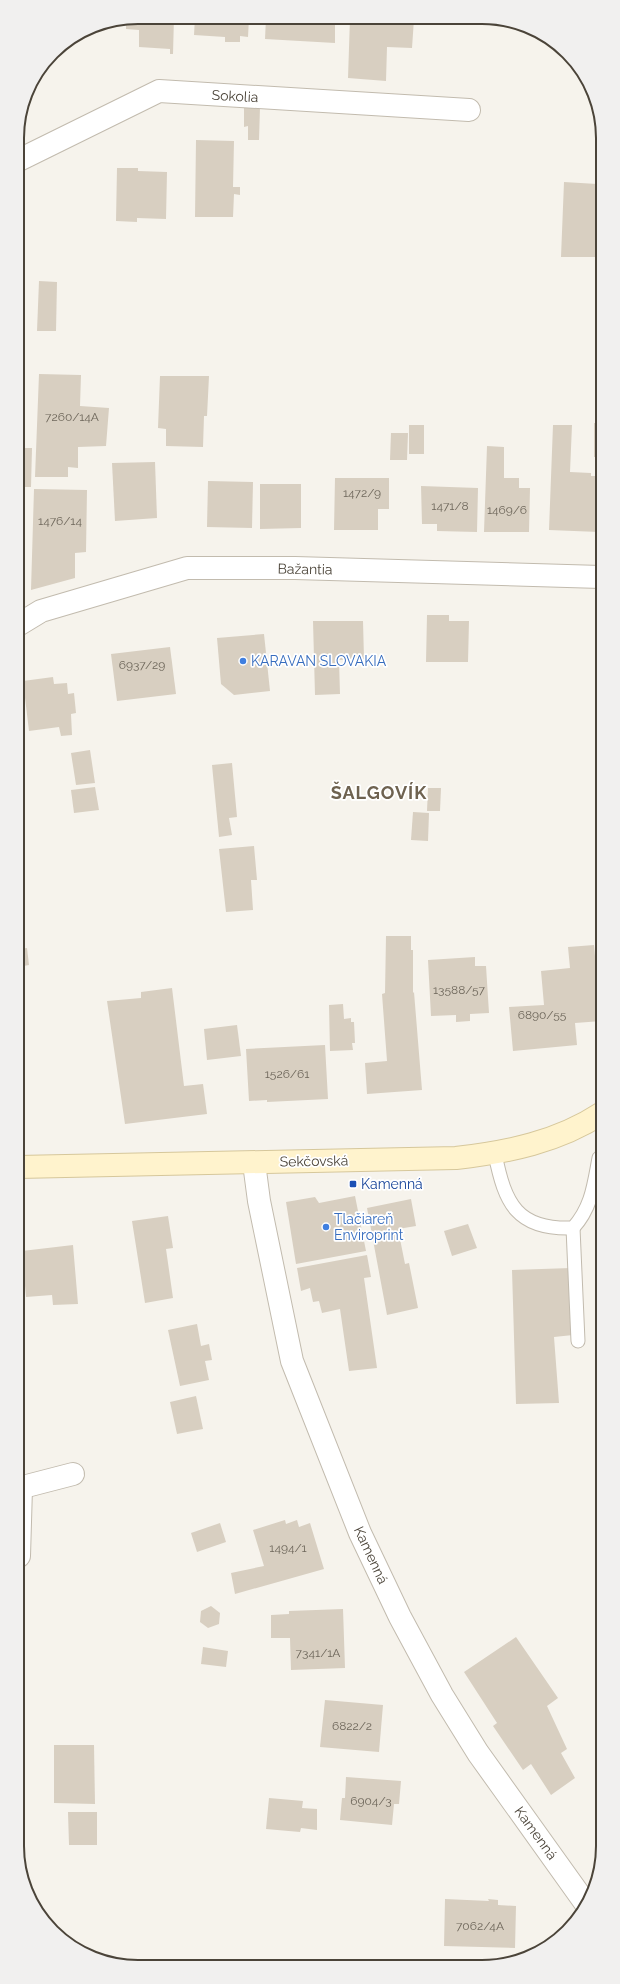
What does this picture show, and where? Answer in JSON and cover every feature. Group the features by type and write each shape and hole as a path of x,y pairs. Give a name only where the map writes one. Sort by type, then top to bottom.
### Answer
{"street":[{"name":"Sokolia","path":"24,158 159,91 469,110"},
{"name":"Bažantia","path":"24,621 41,611 187,568 295,568 596,577"},
{"name":"Sekčovská","path":"24,1166 417,1160 495,1154 537,1144 566,1132 596,1116"},
{"name":"Kamenná","path":"254,1162 259,1201 292,1361 360,1533 400,1617 442,1695 478,1752 583,1899"},
{"path":"24,1487 73,1474"}],"lane":[{"path":"495,1154 504,1192 510,1203 520,1213 535,1224 554,1229 574,1228"},
{"path":"578,1341 574,1228 582,1219 592,1198 596,1175"}],"building":[{"path":"174,24 173,54 170,54 170,49 139,47 139,30 126,29 126,25"},
{"path":"195,24 249,24 248,37 240,36 240,42 225,42 225,37 194,35"},
{"path":"266,24 335,24 335,43 265,39"},
{"path":"350,24 414,24 412,48 387,47 386,81 348,78"},
{"path":"244,106 260,107 259,140 248,140 248,126 244,127"},
{"path":"196,140 234,141 233,187 240,187 240,195 234,194 233,217 195,217"},
{"path":"117,168 138,168 138,171 167,172 166,219 137,218 137,222 116,221"},
{"path":"564,182 596,184 595,257 561,257"},
{"path":"39,281 57,282 56,331 37,331"},
{"path":"39,374 81,375 80,406 109,408 106,446 78,447 78,468 68,467 68,477 35,477"},
{"path":"160,376 209,376 207,416 204,416 203,447 166,446 166,429 158,428"},
{"path":"594,423 596,423 596,457 594,457"},
{"path":"409,425 424,425 424,454 409,454"},
{"path":"553,425 572,425 570,472 591,473 591,476 596,476 596,532 549,530"},
{"path":"391,433 408,433 407,460 390,460"},
{"path":"487,446 504,447 504,478 519,478 519,488 530,488 529,532 484,532"},
{"path":"24,448 32,448 31,487 24,487"},
{"path":"155,462 157,518 115,521 112,463"},
{"path":"335,478 389,478 389,509 378,509 378,530 334,530"},
{"path":"208,481 253,482 252,528 207,527"},
{"path":"260,484 301,484 301,528 260,529"},
{"path":"421,486 478,488 477,532 437,531 437,524 422,524"},
{"path":"34,489 87,490 86,552 75,553 75,578 31,590"},
{"path":"427,615 449,615 449,621 469,621 468,662 426,662"},
{"path":"313,621 363,621 364,659 339,660 340,694 315,695"},
{"name":"KARAVAN SLOVAKIA","path":"264,634 270,691 234,695 221,684 217,638"},
{"path":"170,647 176,694 117,701 111,654"},
{"path":"53,677 54,684 67,683 68,694 74,693 76,713 71,714 72,735 61,736 59,727 29,731 24,681"},
{"path":"90,750 95,783 76,785 71,753"},
{"path":"232,763 237,817 229,818 232,835 219,837 212,765"},
{"path":"95,787 99,810 74,813 71,790"},
{"path":"428,788 441,788 440,811 427,811"},
{"path":"413,812 429,813 428,841 411,840"},
{"path":"254,846 257,880 251,880 253,910 226,912 219,849"},
{"path":"386,936 411,936 411,950 413,950 413,993 414,992 422,1090 367,1094 365,1063 387,1061 382,994 385,993"},
{"path":"594,945 596,967 596,1021 575,1023 577,1045 513,1051 509,1007 544,1005 541,971 570,968 568,947"},
{"path":"24,948 27,948 29,965 24,966"},
{"path":"475,957 475,966 486,966 489,1013 470,1014 470,1021 456,1022 456,1015 431,1016 428,960"},
{"path":"172,988 184,1086 203,1084 207,1114 125,1124 107,1001 141,998 141,992"},
{"path":"343,1004 344,1019 351,1018 351,1022 354,1022 355,1043 352,1043 353,1050 330,1051 329,1005"},
{"path":"237,1025 241,1056 207,1060 204,1029"},
{"path":"325,1045 328,1099 267,1102 267,1100 249,1101 246,1049"},
{"name":"Tlačiareň Enviroprint","path":"355,1196 366,1251 296,1264 286,1202 315,1197 319,1203"},
{"path":"411,1199 416,1226 398,1229 405,1264 409,1263 418,1308 387,1315 367,1208"},
{"path":"168,1216 173,1248 166,1249 173,1298 145,1303 132,1221"},
{"path":"468,1224 477,1248 452,1256 444,1231"},
{"path":"73,1245 78,1304 53,1305 52,1295 26,1297 24,1251"},
{"path":"367,1255 371,1277 364,1278 377,1368 349,1371 340,1309 322,1313 319,1301 313,1302 310,1288 301,1291 297,1268"},
{"path":"571,1268 573,1335 554,1337 559,1403 516,1404 512,1270"},
{"path":"197,1324 201,1346 209,1344 212,1360 205,1361 209,1380 180,1386 168,1330"},
{"path":"196,1396 203,1429 177,1434 170,1402"},
{"path":"285,1520 286,1524 297,1520 299,1527 310,1523 324,1569 235,1594 231,1573 264,1566 253,1530"},
{"path":"220,1523 226,1542 197,1552 191,1533"},
{"path":"211,1606 220,1613 219,1624 208,1628 200,1622 201,1611"},
{"path":"343,1609 345,1668 291,1670 290,1638 271,1638 271,1615 289,1614 289,1611"},
{"path":"516,1637 558,1698 547,1706 567,1749 561,1753 575,1778 551,1795 531,1764 523,1770 493,1726 497,1723 464,1672"},
{"path":"203,1647 228,1651 226,1667 201,1664"},
{"path":"325,1700 383,1705 379,1752 320,1747"},
{"path":"54,1745 94,1745 95,1804 54,1803"},
{"path":"346,1777 401,1781 399,1804 394,1804 392,1825 340,1820 342,1798 345,1798"},
{"path":"269,1798 303,1801 302,1808 317,1809 317,1830 301,1828 300,1832 266,1829"},
{"path":"68,1812 97,1812 97,1845 69,1845"},
{"path":"445,1899 489,1901 488,1899 498,1900 498,1905 516,1906 515,1948 444,1946"}],"place":[{"name":"KARAVAN SLOVAKIA","path":"243,661"},
{"name":"Kamenná","path":"353,1184"},
{"name":"Tlačiareň Enviroprint","path":"326,1227"}],"district":[{"name":"ŠALGOVÍK","path":"379,792"}]}
